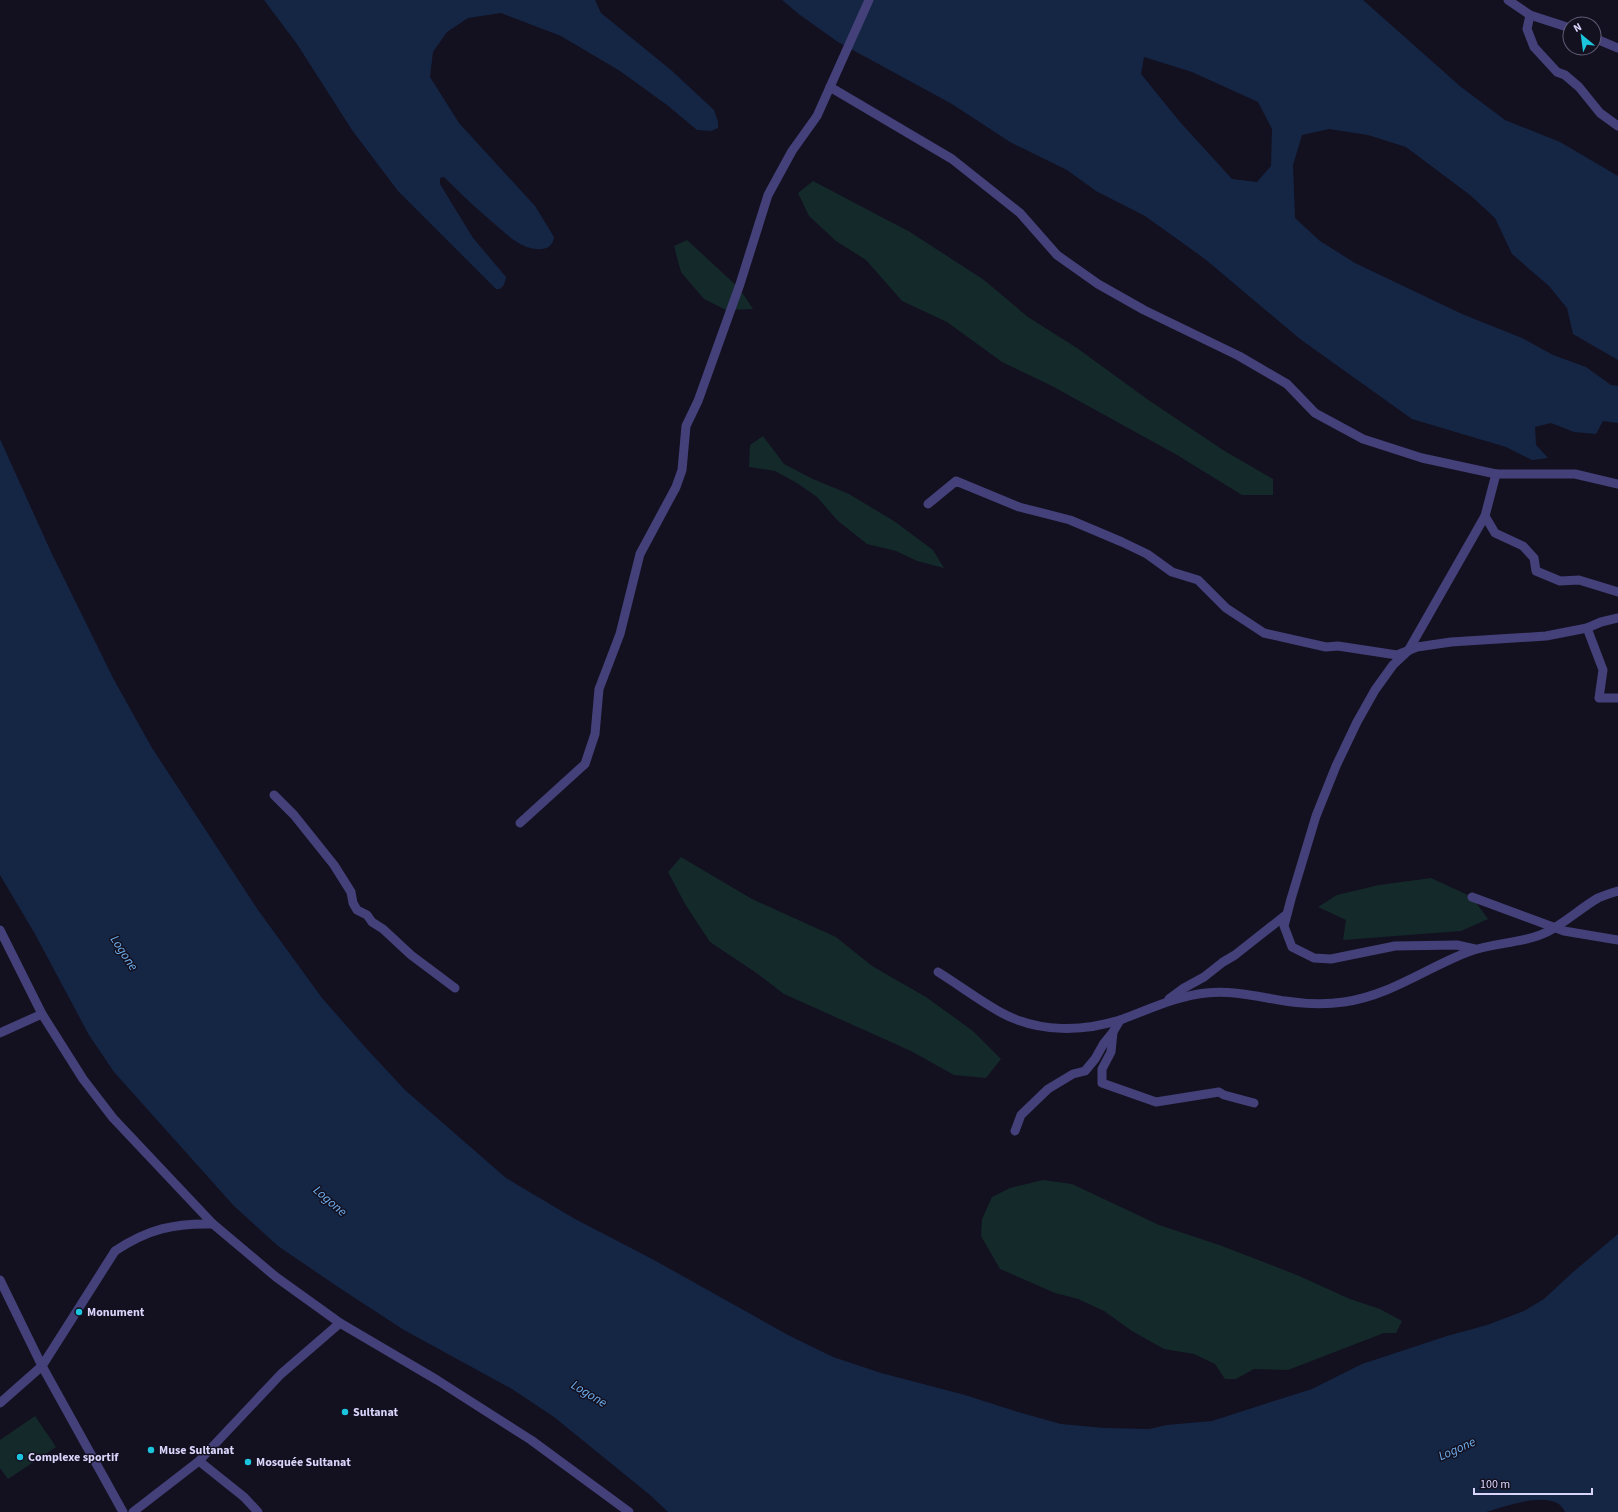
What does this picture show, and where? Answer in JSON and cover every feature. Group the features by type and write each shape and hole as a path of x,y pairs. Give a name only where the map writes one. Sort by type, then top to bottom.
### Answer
{"street":[{"path":"520,823 585,764 595,734 599,689 620,634 640,554 676,487 682,470 686,426 698,401 740,284 768,196 792,151 817,116 869,0"},
{"path":"1508,0 1530,15 1562,25"},
{"path":"1530,15 1527,29 1534,47 1557,72 1565,76 1579,87 1600,113 1618,126"},
{"path":"1602,41 1618,48"},
{"path":"830,88 952,159 1020,213 1057,255 1098,284 1144,310 1239,356 1287,384 1315,413 1363,439 1422,458 1496,474 1575,474 1618,484"},
{"path":"1477,949 1457,945 1395,946 1332,959 1314,958 1292,946 1284,926 1316,816 1336,766 1357,722 1375,690 1393,665 1408,651 1485,516 1496,474"},
{"path":"928,504 956,481 1019,507 1070,520 1147,554 1172,572 1198,580 1226,608 1264,633 1326,647 1338,646 1397,655 1417,647 1452,642 1546,636 1587,628 1601,622 1618,618"},
{"path":"1485,516 1495,533 1523,546 1534,558 1536,571 1560,581 1579,580 1618,592"},
{"path":"1587,628 1603,670 1599,698 1618,698"},
{"path":"274,795 294,815 322,850 351,892 353,903 357,910 383,929 411,955 455,988"},
{"path":"938,972 1002,1013 1018,1020 1035,1025 1069,1029 1120,1020 1184,997 1206,993 1228,992 1305,1004 1344,1002 1382,992 1460,955 1477,949 1535,936 1555,927 1598,898 1618,890"},
{"path":"1472,897 1564,931 1618,940"},
{"path":"1163,1004 1184,988 1204,977 1235,955 1287,914"},
{"path":"0,930 42,1014 83,1079 113,1118 212,1224 276,1277 340,1323 437,1380 531,1440 629,1512"},
{"path":"0,1033 42,1014"},
{"path":"1015,1131 1020,1115 1048,1089 1073,1074 1085,1071 1095,1059 1120,1020"},
{"path":"1113,1032 1111,1052 1102,1069 1102,1083 1156,1102 1219,1092 1224,1095 1254,1103"},
{"path":"0,1402 42,1366 115,1251 130,1240 167,1226 212,1224"},
{"path":"0,1280 42,1366 123,1512"},
{"path":"133,1512 199,1461 281,1374 340,1323"},
{"path":"199,1461 244,1498 258,1512"}],"green space":[{"path":"813,181 910,232 984,280 1028,317 1077,348 1147,399 1223,450 1273,479 1273,495 1242,495 1177,455 1052,386 1002,362 947,322 902,301 866,260 836,241 809,216 798,193"},
{"path":"687,240 739,288 753,309 726,310 704,299 681,272 674,246"},
{"path":"763,436 784,464 813,479 849,494 894,521 933,550 944,568 917,561 896,551 867,544 838,521 817,497 797,483 775,471 749,467 750,445"},
{"path":"681,857 752,899 836,937 872,966 926,997 973,1031 1001,1059 986,1078 954,1075 911,1051 784,994 755,972 710,942 685,904 668,872"},
{"path":"1431,878 1472,897 1488,919 1461,931 1343,940 1346,920 1318,907 1337,895 1379,885"},
{"path":"1043,1180 1072,1184 1159,1225 1222,1246 1297,1275 1350,1299 1380,1309 1402,1321 1396,1333 1384,1333 1288,1370 1254,1369 1236,1379 1225,1379 1215,1364 1194,1354 1164,1349 1132,1331 1104,1311 1078,1299 1055,1293 1000,1269 981,1236 982,1219 992,1197 1010,1188"},
{"name":"Complexe sportif","path":"35,1416 56,1447 8,1479 0,1468 0,1440"}],"water":[{"path":"264,0 595,0 601,13 671,70 714,110 718,122 718,128 711,131 697,130 667,105 620,71 561,36 501,13 468,18 447,32 433,52 430,77 459,123 535,206 554,237 552,243 545,249 533,249 522,245 509,237 444,177 440,178 440,184 473,238 506,277 504,285 500,289 496,289 398,191 352,130 297,44"},
{"path":"782,0 1363,0 1461,87 1505,120 1560,142 1618,176 1618,360 1573,334 1567,308 1549,286 1512,254 1495,218 1470,195 1406,147 1368,135 1329,129 1302,135 1293,165 1295,218 1320,241 1355,263 1462,314 1522,338 1553,355 1586,367 1611,385 1618,386 1618,423 1603,421 1596,434 1574,432 1551,423 1535,427 1536,445 1548,458 1532,460 1506,447 1412,419 1300,339 1205,259 1145,216 1096,191 1067,170 1010,142 952,104 838,42","holes":["1144,57 1192,72 1258,102 1272,129 1271,166 1257,182 1232,179 1180,122 1141,74"]},
{"name":"Logone","path":"0,439 51,552 113,678 152,748 258,910 322,998 365,1047 405,1090 506,1178 575,1219 654,1260 788,1335 833,1357 881,1373 965,1395 1061,1424 1104,1428 1149,1429 1167,1425 1212,1421 1312,1389 1362,1364 1447,1336 1487,1325 1524,1311 1544,1299 1618,1234 1618,1512 1565,1512 1559,1505 1551,1501 1540,1500 1516,1503 1486,1512 668,1512 650,1495 554,1417 512,1389 404,1330 278,1246 234,1206 114,1072 89,1035 35,934 0,875"}],"place":[{"name":"Monument","path":"79,1312"},
{"name":"Sultanat","path":"345,1412"},
{"name":"Muse Sultanat","path":"151,1450"},
{"name":"Complexe sportif","path":"20,1457"},
{"name":"Mosquée Sultanat","path":"248,1462"}]}
